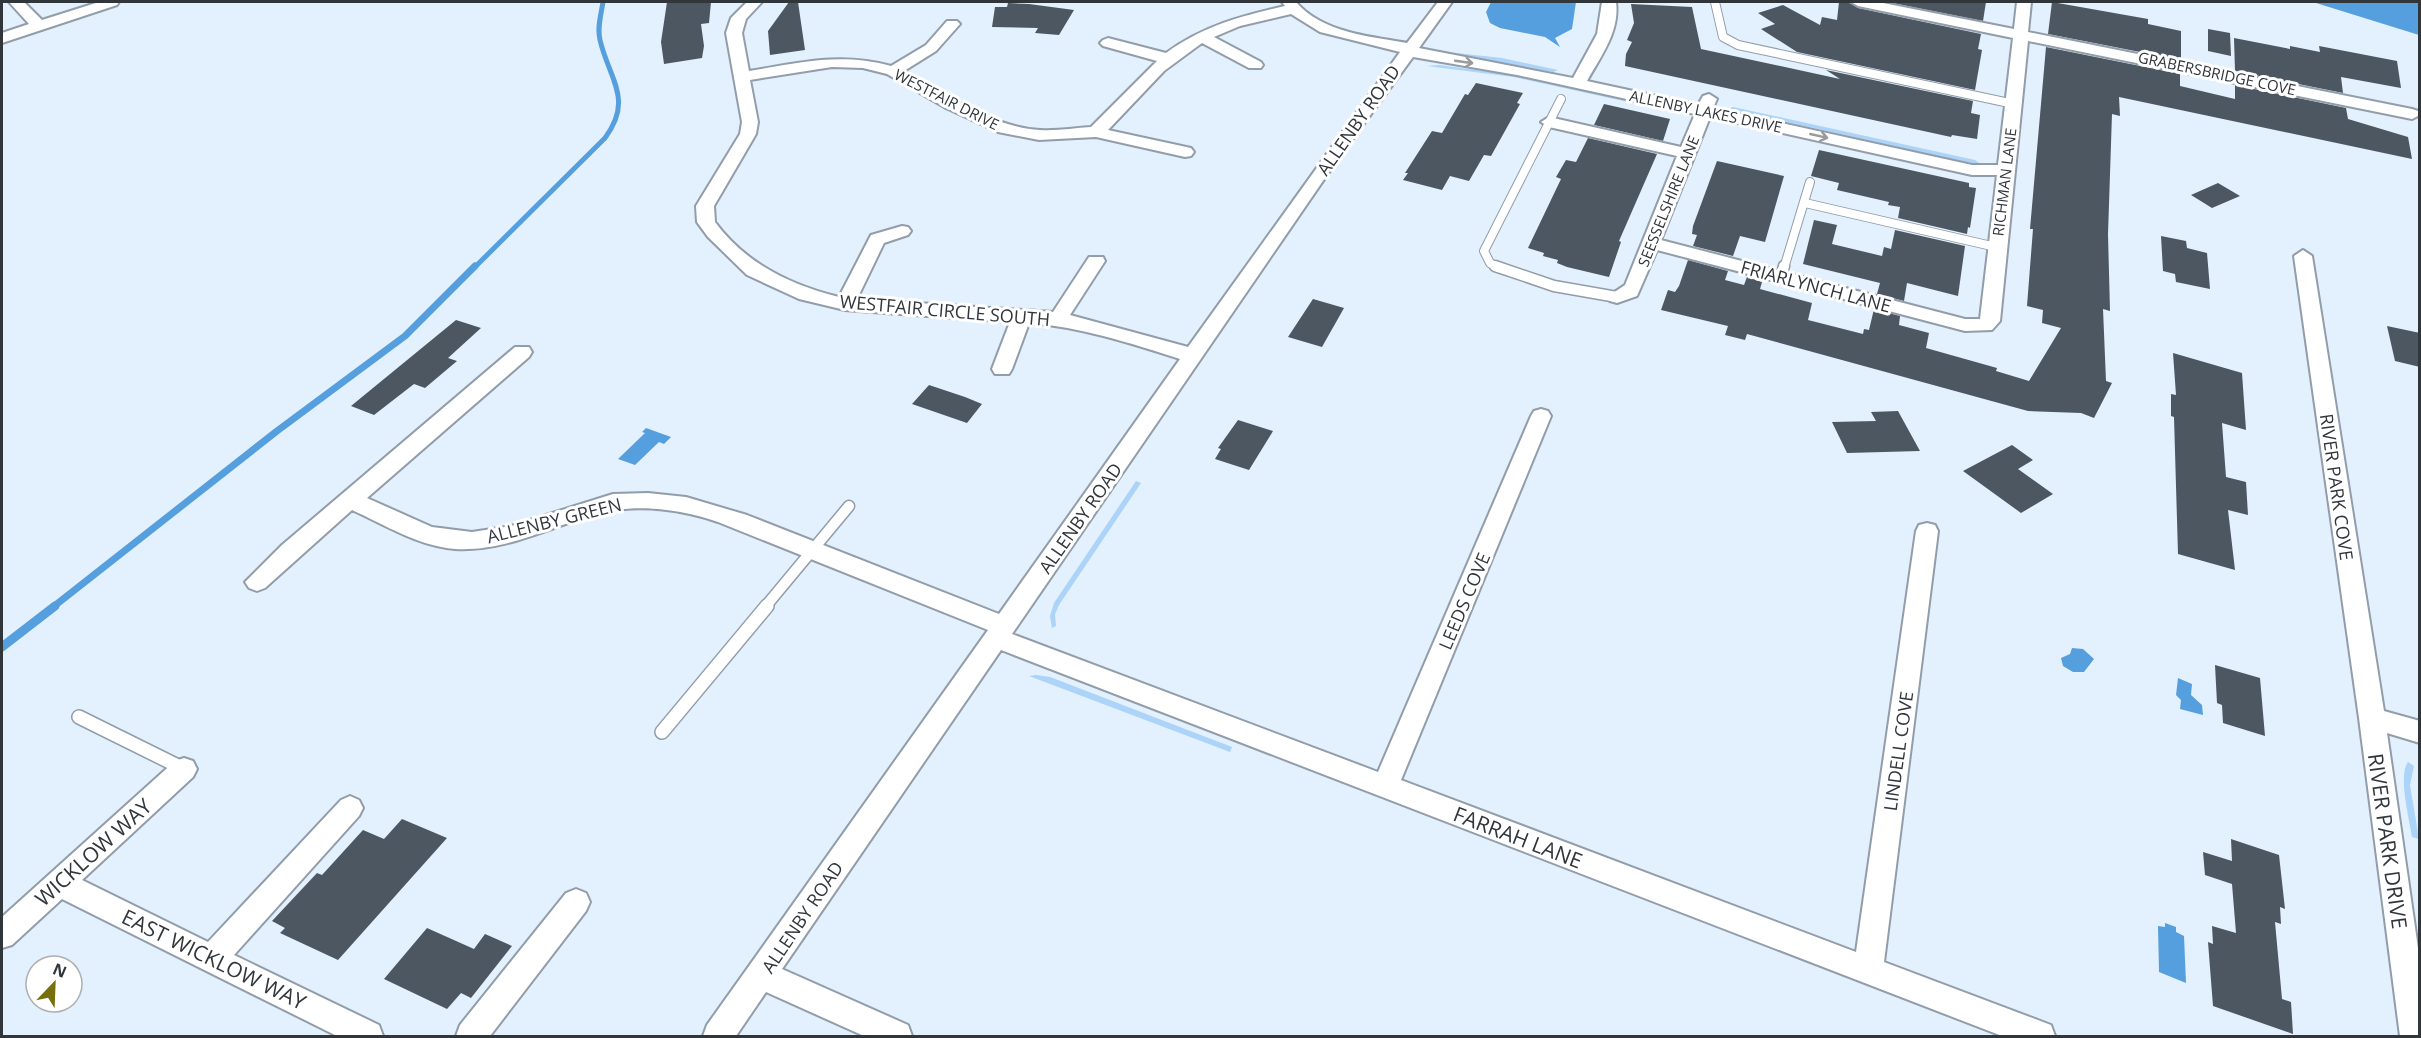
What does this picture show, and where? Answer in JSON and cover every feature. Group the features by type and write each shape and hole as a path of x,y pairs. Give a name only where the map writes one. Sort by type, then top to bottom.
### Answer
{"street":[{"path":"16,2 38,25"},
{"path":"2,38 112,2"},
{"name":"WESTFAIR CIRCLE SOUTH","path":"755,2 739,18 734,33 750,122 748,134 705,206 706,222 754,271 806,295 845,304 1058,319 1111,331 1194,356"},
{"name":"ALLENBY ROAD","path":"718,1036 1410,47 1445,2"},
{"path":"1581,76 1610,21 1609,2"},
{"name":"GRABERSBRIDGE COVE","path":"1858,2 2022,33 2412,114"},
{"name":"RICHMAN LANE","path":"1981,326 1990,321 2024,2"},
{"path":"1096,132 1169,59 1201,36 1291,5"},
{"name":"ALLENBY LAKES DRIVE","path":"1291,5 1315,25 1329,30 1517,70 1581,76 1707,104 1972,170 2006,168"},
{"path":"893,71 931,48 952,24"},
{"path":"1201,36 1255,65"},
{"path":"1108,43 1169,59"},
{"name":"WESTFAIR DRIVE","path":"741,77 832,62 863,63 893,71 952,105 1004,128 1039,135 1096,132 1185,152"},
{"name":"SEESSELSHIRE LANE","path":"1617,297 1630,292 1634,285 1707,104"},
{"path":"1549,122 1686,153"},
{"path":"845,304 877,239 902,231"},
{"name":"FRIARLYNCH LANE","path":"1651,243 1965,325 1981,326"},
{"name":"RIVER PARK COVE","path":"2303,256 2372,718"},
{"path":"1058,319 1096,261"},
{"path":"1002,369 1022,316"},
{"path":"257,582 522,352"},
{"name":"LEEDS COVE","path":"1385,786 1541,416"},
{"name":"ALLENBY GREEN","path":"351,500 432,536 468,540 493,538 546,525 608,504 641,501 676,503 716,513 813,549 1000,632"},
{"name":"LINDELL COVE","path":"1868,971 1927,531"},
{"name":"FARRAH LANE","path":"1000,632 1385,786 2040,1036"},
{"path":"2372,718 2420,732"},
{"name":"RIVER PARK DRIVE","path":"2372,718 2415,1036"},
{"name":"WICKLOW WAY","path":"2,935 184,769"},
{"path":"212,958 350,808"},
{"name":"EAST WICKLOW WAY","path":"59,883 368,1036"},
{"path":"471,1036 576,902"},
{"path":"762,975 897,1036"}],"lane":[{"path":"1715,2 1723,37 1738,45 2013,104"},
{"path":"1561,99 1484,250 1486,258 1492,266 1507,271 1593,295 1617,297"},
{"path":"1782,277 1810,182"},
{"path":"1805,203 1996,248"},
{"path":"662,732 849,506"},
{"path":"79,717 184,769"}],"shaded area":[{"path":"1447,52 1502,58 1558,70 1553,72 1449,55"},
{"path":"1439,65 1514,75 1674,112 1514,77 1427,66"},
{"path":"1733,107 1975,160 1979,163 1974,164 1729,109"},
{"path":"1136,481 1141,483 1059,605 1055,614 1056,626 1052,628 1050,616 1054,603"},
{"path":"1029,676 1050,677 1232,747 1230,752"},
{"path":"2408,762 2414,766 2410,785 2419,839 2412,837 2405,797 2404,777"}],"water":[{"path":"1491,2 1576,2 1572,29 1555,38 1560,47 1545,37 1500,28 1490,23 1486,12"},
{"path":"2311,2 2419,2 2419,35 2316,3"},
{"path":"646,428 671,437 664,444 659,442 635,465 618,459 645,433 642,432"},
{"path":"2072,648 2083,649 2094,659 2084,672 2073,672 2063,666 2061,658 2070,654"},
{"path":"2178,678 2192,684 2191,695 2202,705 2203,715 2180,709 2181,700 2176,695"},
{"path":"2165,923 2176,927 2176,932 2184,936 2186,983 2159,972 2158,926 2165,927"}],"building":[{"path":"667,2 711,2 709,23 701,24 704,46 702,58 664,64 661,42"},
{"path":"789,2 798,2 805,50 770,55 768,31"},
{"path":"1839,2 1849,2 1858,8 1981,34 1978,49 1982,50 1975,90 1797,52 1761,29 1775,24 1758,13 1783,5 1820,25 1822,17 1837,20"},
{"path":"1887,2 1986,2 1983,21"},
{"path":"2052,2 2148,19 2148,24 2181,31 2181,60 2048,34"},
{"path":"1008,3 1074,10 1059,35 1035,33 1038,28 992,27 995,7 1007,7"},
{"path":"1631,4 1692,7 1701,49 1840,79 1826,70 1973,101 1971,113 1980,115 1977,139 1952,135 1951,137 1625,66 1626,54 1632,42 1627,40 1634,23"},
{"path":"2208,29 2230,33 2231,56 2208,51"},
{"path":"2234,38 2290,49 2290,46 2320,52 2319,46 2397,61 2401,88 2341,77 2343,93 2235,71"},
{"path":"2046,47 2180,74 2180,86 2235,99 2235,85 2346,108 2348,119 2408,137 2412,159 2119,97 2120,116 2112,114 2108,234 2110,311 2103,309 2106,381 2112,383 2094,418 2081,413 2028,411 1747,334 1745,340 1725,335 1728,326 1661,310 1668,290 1675,292 1679,286 1688,260 1728,271 1725,280 1744,285 1747,277 1762,282 1760,289 1812,303 1808,320 1863,334 1864,329 1869,330 1874,309 1900,316 1899,325 1929,333 1926,348 1997,368 1996,371 2029,381 2061,328 2042,323 2043,310 2027,306 2033,229 2030,229"},
{"path":"1476,83 1523,93 1517,103 1520,104 1491,156 1484,155 1469,181 1450,176 1442,190 1403,180 1408,173 1405,173 1432,131 1442,133 1465,94 1468,95"},
{"path":"1604,104 1670,119 1663,141 1594,125"},
{"path":"1588,138 1657,154 1619,241 1621,242 1609,277 1567,267 1557,263 1558,260 1543,256 1544,253 1528,248 1561,179 1556,177 1566,160 1576,162"},
{"path":"1819,150 1969,183 1969,187 1976,188 1967,234 1898,218 1900,207 1888,205 1889,202 1837,190 1839,183 1811,176"},
{"path":"1717,161 1784,176 1765,242 1740,236 1733,256 1693,246 1697,235 1692,234 1693,226"},
{"path":"2218,183 2240,196 2212,208 2191,195"},
{"path":"1814,220 1837,225 1832,244 1882,256 1884,247 1891,249 1895,230 1965,246 1958,296 1907,283 1904,301 1877,294 1880,283 1803,264"},
{"path":"2161,236 2186,241 2187,248 2207,253 2210,289 2176,282 2175,274 2163,271"},
{"path":"1313,299 1344,308 1322,347 1288,337"},
{"path":"456,320 481,328 448,358 457,361 425,388 414,384 374,415 351,406"},
{"path":"2387,326 2420,333 2420,367 2395,361"},
{"path":"2173,353 2242,373 2246,430 2222,423 2226,477 2246,482 2248,515 2228,510 2235,570 2178,554 2174,417 2171,416 2171,394 2176,395"},
{"path":"929,385 982,404 967,423 912,404"},
{"path":"1898,411 1920,451 1847,453 1832,422 1876,421 1871,412"},
{"path":"1238,420 1273,431 1249,470 1215,459 1221,449 1218,448"},
{"path":"2012,445 2033,460 2018,469 2053,494 2021,513 1963,471"},
{"path":"2215,665 2260,678 2265,736 2223,723 2222,705 2217,703"},
{"path":"402,819 447,838 338,960 280,933 285,928 272,921 317,873 322,875 363,830 384,839"},
{"path":"2231,839 2279,855 2285,909 2280,907 2281,924 2275,922 2282,999 2291,1002 2293,1034 2213,1006 2208,942 2213,944 2212,926 2236,933 2232,884 2205,875 2203,852 2232,861"},
{"path":"427,928 474,949 485,934 512,946 471,998 461,993 447,1009 384,979"}],"waterway":[{"path":"474,268 605,138 613,124 618,112 619,100 599,35 603,2"},
{"path":"53,607 277,431 405,336 475,266"},
{"path":"2,647 55,606"}]}
